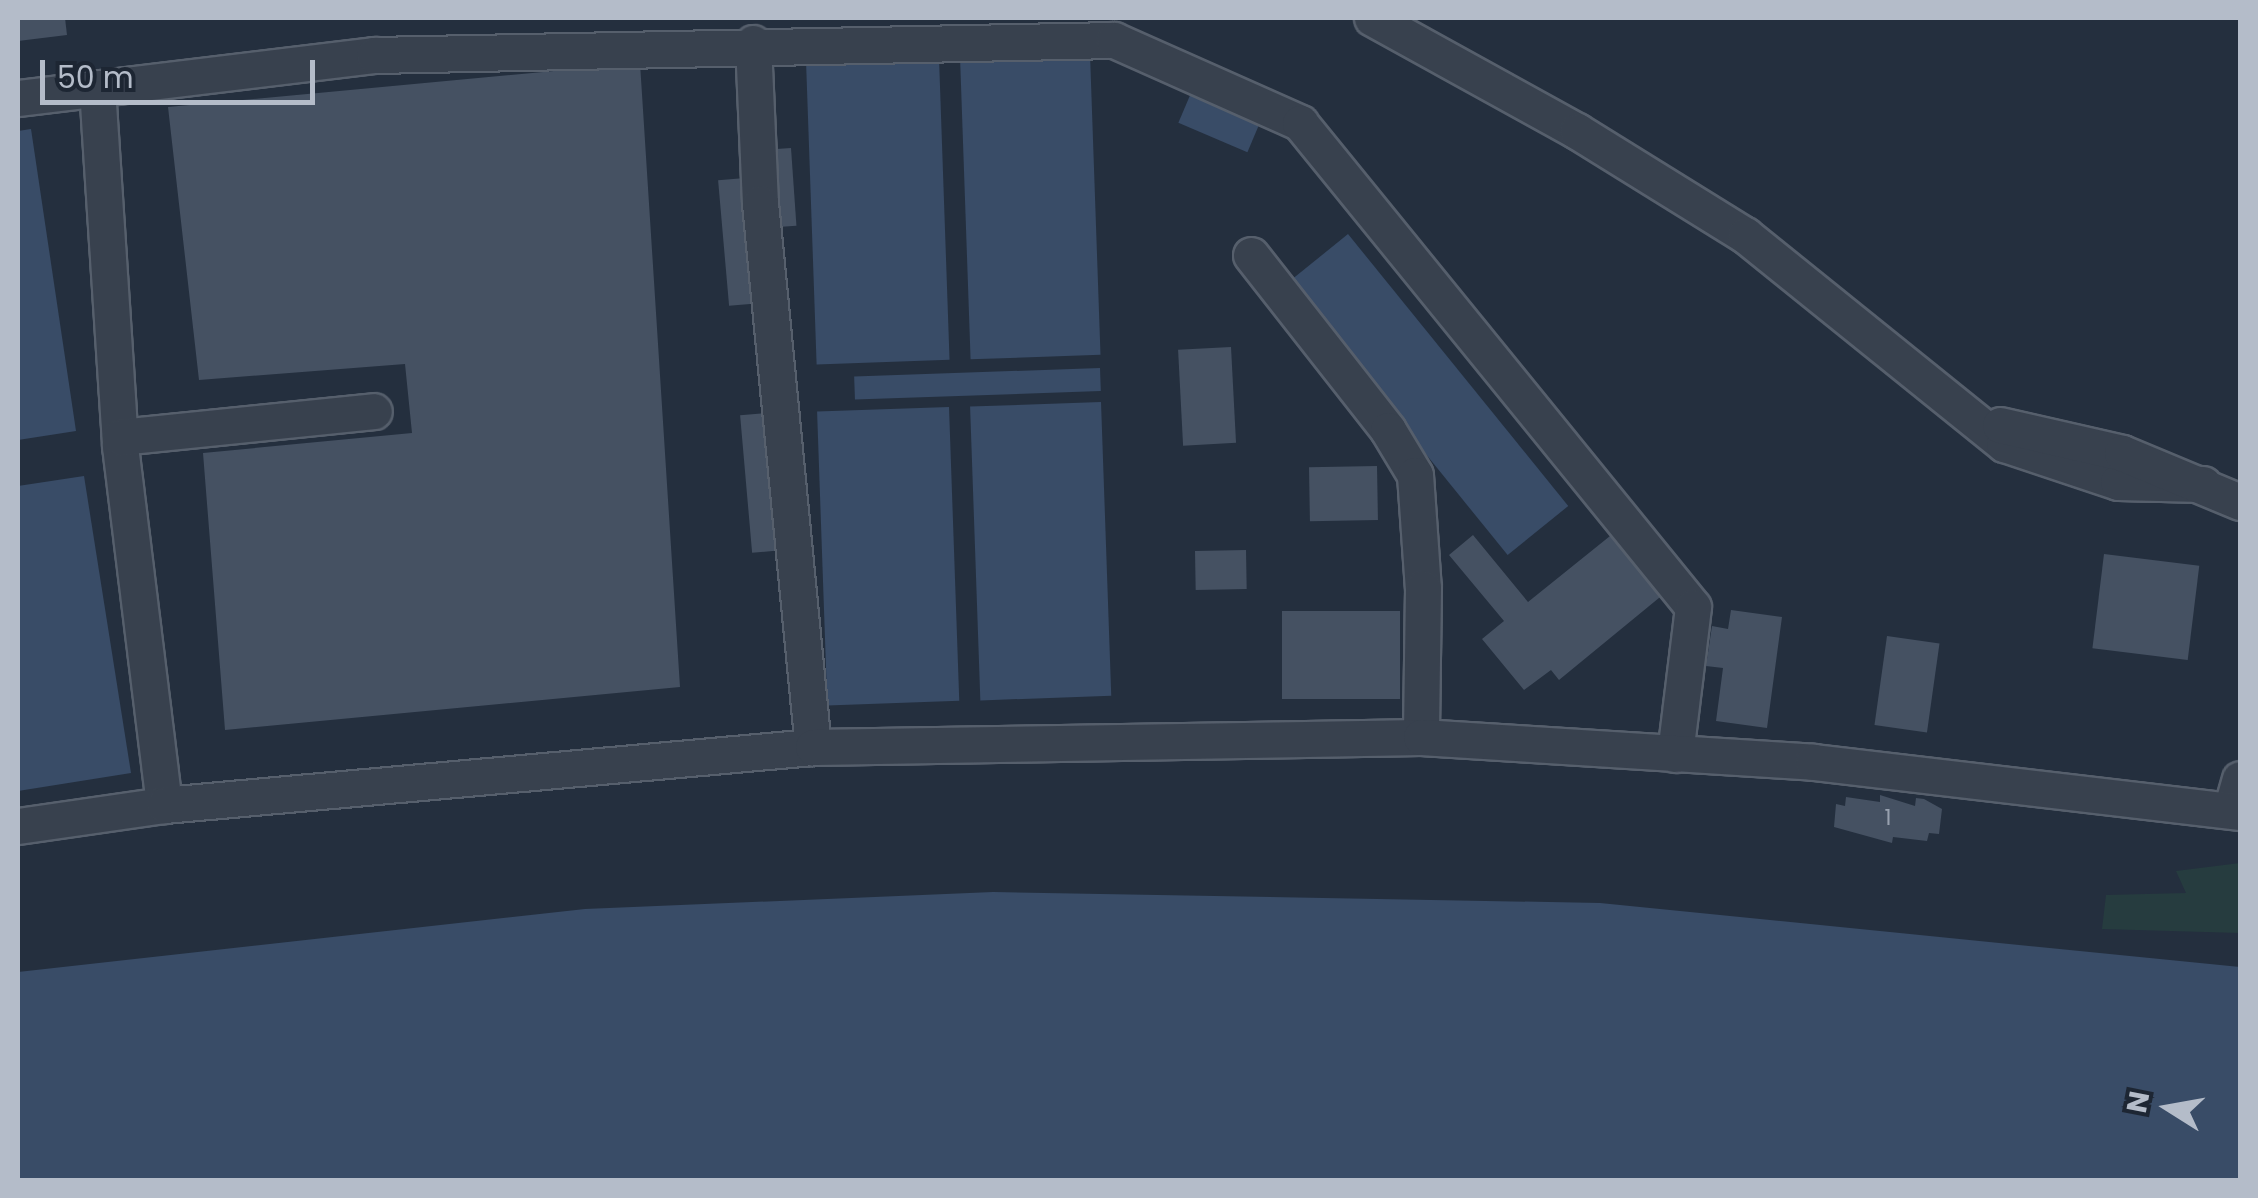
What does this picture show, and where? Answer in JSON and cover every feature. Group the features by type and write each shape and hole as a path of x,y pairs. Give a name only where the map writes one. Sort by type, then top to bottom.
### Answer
{"street":[{"path":"1372,18 1578,131 1746,236 1976,419 2122,453 2240,502"},
{"path":"18,98 374,55 753,43 1114,40 1300,124 1693,607 1675,754"},
{"path":"753,43 760,203 813,747"},
{"path":"98,88 120,437 164,805"},
{"path":"1251,255 1368,403 1415,475 1423,588 1421,736"},
{"path":"120,437 374,412"},
{"path":"18,826 164,805 813,747 1421,736 1813,762 2178,801 2237,801"}],"green space":[{"path":"2240,863 2240,933 2102,929 2106,895 2186,893 2176,871"}],"water":[{"path":"1090,54 1101,355 971,359 960,59"},
{"path":"939,58 950,360 817,364 806,63"},
{"path":"1194,86 1263,115 1247,152 1178,123"},
{"path":"31,129 76,431 18,440 18,131"},
{"path":"1348,234 1568,506 1508,555 1287,283"},
{"path":"1100,368 1101,391 855,400 854,377"},
{"path":"1101,402 1111,696 980,700 970,407"},
{"path":"949,407 959,701 827,705 817,412"},
{"path":"84,476 131,773 18,791 18,486"},
{"path":"993,892 1600,903 2240,967 2240,1180 18,1180 18,972 585,909"}],"building":[{"path":"18,18 65,18 67,35 18,41"},
{"path":"640,63 680,687 225,730 203,453 412,433 405,364 199,380 168,107"},
{"path":"791,148 796,226 774,227 769,150"},
{"path":"745,178 756,304 729,306 718,180"},
{"path":"1231,347 1236,443 1183,446 1178,350"},
{"path":"766,413 778,550 752,553 740,415"},
{"path":"1377,466 1378,520 1310,521 1309,467"},
{"path":"1615,532 1665,593 1559,680 1551,670 1524,690 1482,639 1504,621 1449,555 1473,535 1528,602"},
{"path":"1246,550 1247,589 1196,590 1195,551"},
{"path":"2104,554 2199,566 2188,660 2092,648"},
{"path":"1731,610 1782,617 1767,728 1716,721 1723,668 1706,666 1712,626 1728,629"},
{"path":"1282,611 1400,611 1400,699 1282,699"},
{"path":"1887,636 1939,643 1927,733 1874,725"},
{"path":"1880,795 1915,806 1916,798 1924,799 1942,809 1939,834 1929,833 1927,841 1893,837 1892,843 1834,827 1836,804 1845,806 1846,797 1880,802"}]}
